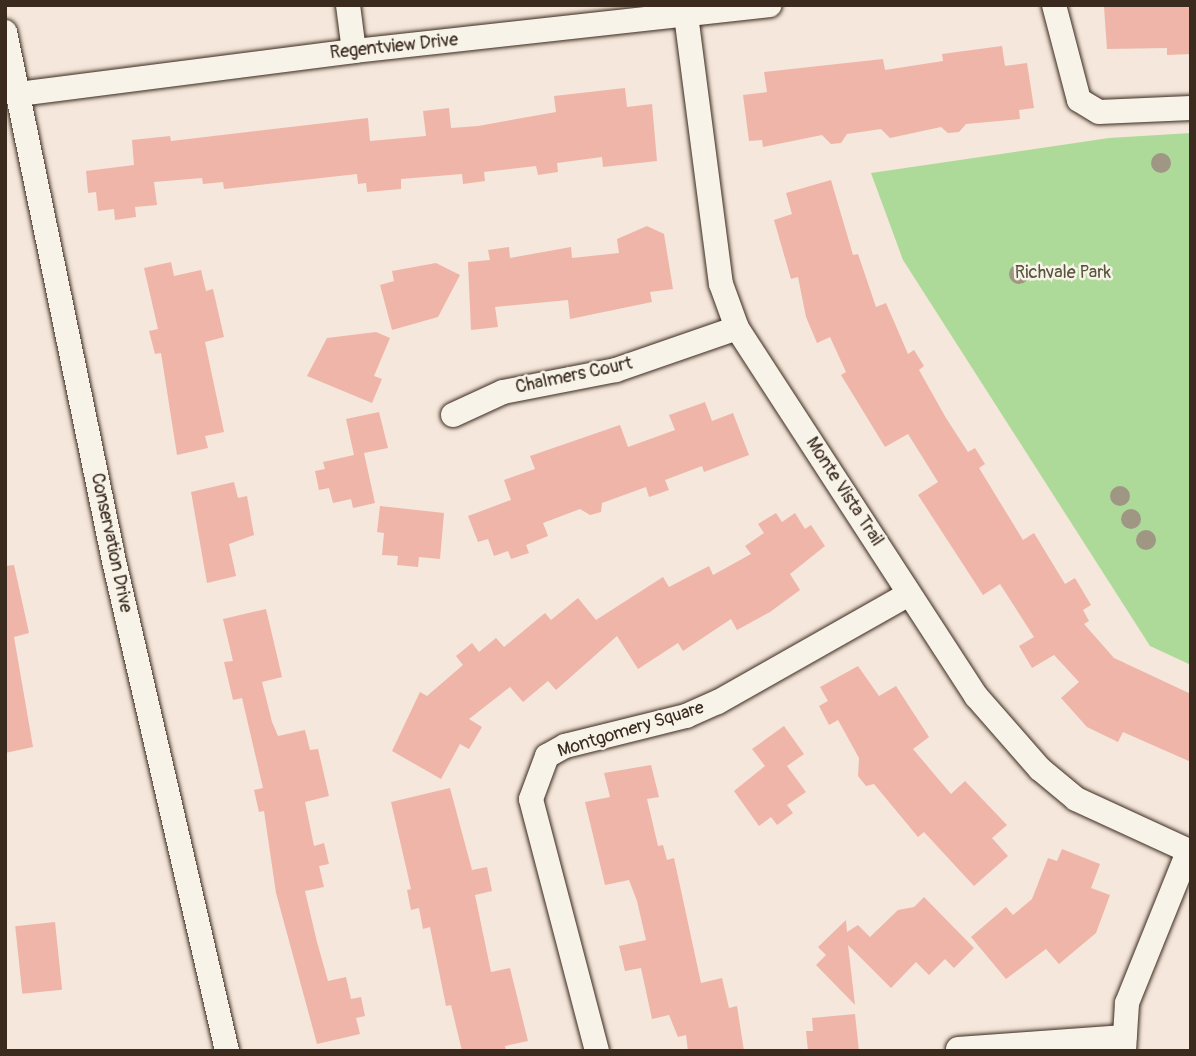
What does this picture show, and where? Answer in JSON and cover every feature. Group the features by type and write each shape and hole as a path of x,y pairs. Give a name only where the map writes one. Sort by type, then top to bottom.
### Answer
{"street":[{"path":"348,5 354,51"},
{"name":"Regentview Drive","path":"19,94 354,51 769,5"},
{"path":"1054,5 1079,100 1099,112 1191,108"},
{"name":"Monte Vista Trail","path":"686,15 721,284 737,328 976,695 1040,769 1099,813 1189,852"},
{"name":"Conservation Drive","path":"5,33 114,562 227,1051"},
{"name":"Chalmers Court","path":"453,415 503,392 617,370 737,328"},
{"name":"Montgomery Square","path":"597,1051 531,799 547,756 565,746 686,716 718,702 909,594"},
{"path":"958,1049 1125,1044 1128,1003 1140,964 1189,852"}],"green space":[{"name":"Richvale Park","path":"1191,133 1191,665 1150,646 903,260 871,173 1109,138"}],"building":[{"path":"1191,5 1191,54 1167,55 1167,48 1107,49 1104,7"},
{"path":"1002,46 1005,66 1027,63 1034,108 1019,110 1020,119 966,124 959,132 948,133 941,127 890,138 881,129 847,134 841,143 831,144 822,135 763,147 762,140 749,141 743,95 767,92 764,72 883,59 885,70 943,61 942,54"},
{"path":"625,88 627,107 652,104 657,161 603,167 602,157 557,163 558,172 538,175 536,166 484,172 485,181 463,184 462,174 401,179 401,189 367,192 366,183 358,184 357,174 224,189 223,182 203,184 202,178 154,182 157,205 135,207 136,217 115,220 114,209 98,211 96,192 88,193 86,171 134,165 132,140 170,136 171,141 368,118 370,141 426,136 423,111 449,108 451,128 478,126 556,112 554,96"},
{"path":"831,180 853,255 858,254 876,307 886,303 908,354 914,350 924,366 919,370 946,418 968,452 975,448 985,464 979,468 1023,540 1034,533 1065,584 1075,578 1091,605 1083,610 1089,621 1084,624 1114,658 1191,694 1191,762 1123,732 1118,742 1087,727 1061,698 1079,682 1054,655 1032,668 1019,646 1034,637 1000,584 983,595 918,495 938,482 908,434 885,447 841,375 846,372 830,337 817,343 806,317 798,277 791,279 774,220 792,214 786,193"},
{"path":"647,226 664,234 673,289 650,292 652,302 570,319 568,300 495,307 498,327 471,330 468,262 490,260 488,250 509,247 510,258 571,247 572,258 619,253 617,239"},
{"path":"171,262 174,276 201,270 206,291 213,289 224,337 205,342 224,432 205,436 208,448 177,455 161,353 155,354 149,331 158,329 144,268"},
{"path":"436,263 460,275 438,317 392,330 380,285 394,281 392,271"},
{"path":"376,332 390,338 374,376 382,379 372,403 307,376 327,338"},
{"path":"705,402 712,421 733,413 749,455 704,472 702,466 665,480 669,490 649,497 646,487 602,503 601,512 590,515 580,509 543,523 548,536 526,545 529,553 511,559 508,551 494,556 488,539 478,542 468,516 511,500 504,480 535,469 530,456 620,425 628,447 675,430 669,415"},
{"path":"379,412 388,448 364,453 375,503 353,508 351,499 333,503 329,488 319,490 315,471 325,469 323,462 354,455 346,419"},
{"path":"234,482 238,498 247,496 254,535 229,544 236,576 207,583 191,492"},
{"path":"380,506 444,513 440,559 419,557 418,567 397,565 398,556 382,555 384,533 377,532"},
{"path":"776,513 782,522 795,513 805,529 811,525 825,546 790,574 800,590 770,612 737,630 731,619 683,651 678,643 638,669 617,636 556,690 548,681 523,702 510,687 469,719 482,727 469,749 460,744 441,779 392,751 420,692 427,696 463,665 456,656 472,643 479,652 496,638 504,647 545,613 551,620 578,598 596,620 663,577 669,587 709,566 713,575 751,554 745,546 764,533 758,524"},
{"path":"14,565 29,633 14,637 33,747 5,753 5,566"},
{"path":"266,609 282,677 262,682 272,722 278,736 305,730 310,750 318,749 329,796 305,802 314,846 324,843 329,864 319,866 324,887 305,891 317,942 328,981 346,977 351,999 361,997 365,1016 356,1018 360,1034 317,1044 276,893 264,811 259,812 254,790 263,788 242,698 233,700 224,662 233,661 223,619"},
{"path":"858,666 879,696 896,686 929,737 913,749 951,794 965,781 1007,825 992,838 1008,856 974,886 924,832 918,837 874,784 866,786 858,776 859,758 838,720 829,725 819,706 828,701 820,687"},
{"path":"784,726 804,754 787,766 806,792 787,805 793,813 777,825 771,817 759,826 734,791 765,766 752,749"},
{"path":"651,765 659,797 647,799 658,846 663,845 667,860 674,858 701,983 722,978 729,1008 737,1006 744,1051 688,1051 686,1035 678,1037 669,1015 652,1019 641,968 625,971 619,946 646,940 637,901 629,880 605,885 585,802 610,797 604,773"},
{"path":"450,788 472,870 487,867 492,891 475,895 491,972 510,968 528,1041 505,1046 506,1051 462,1051 451,1005 446,1006 430,927 423,929 419,908 411,910 407,890 411,889 391,802"},
{"path":"1062,849 1100,864 1091,888 1110,895 1096,933 1059,964 1046,949 1006,979 971,937 1006,907 1013,915 1032,899 1048,858 1057,861"},
{"path":"924,897 974,948 954,968 945,959 929,975 916,962 891,988 848,945 855,1005 816,965 826,955 818,947 846,920 847,932 858,925 870,937 898,910 914,907"},
{"path":"55,922 62,990 22,994 15,926"},
{"path":"855,1014 859,1051 808,1051 806,1031 813,1031 812,1018"}]}
